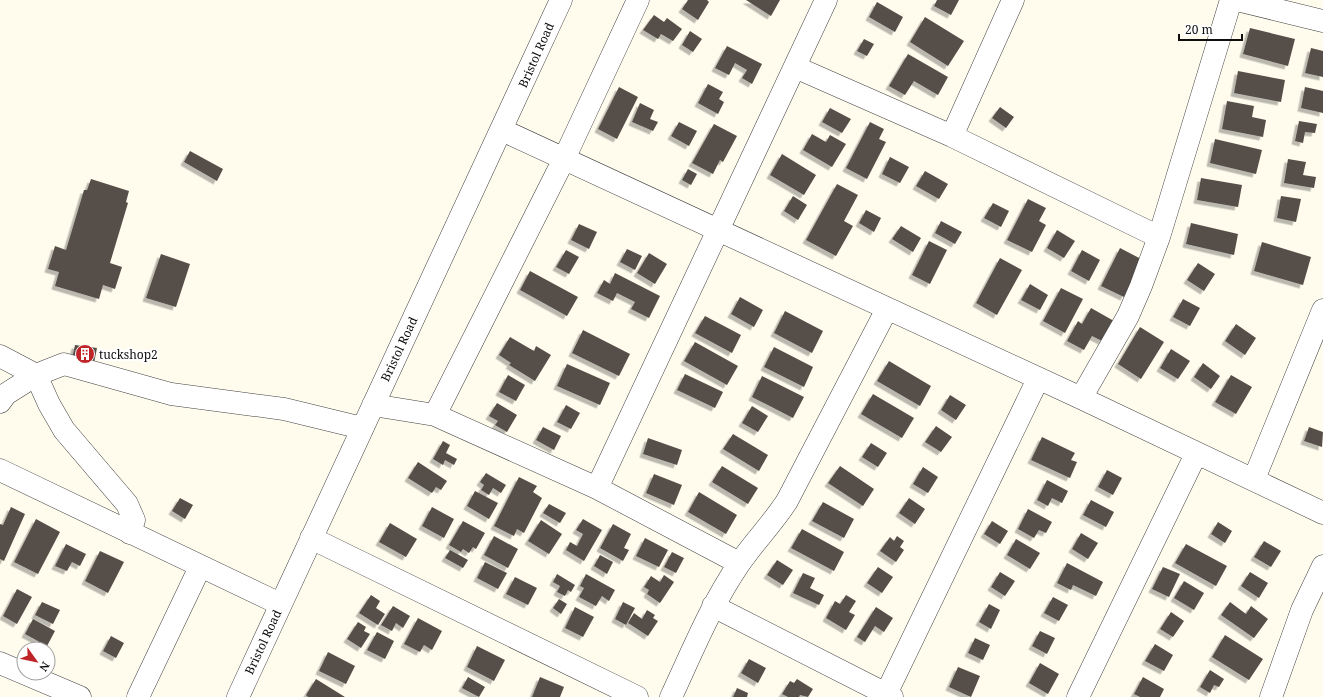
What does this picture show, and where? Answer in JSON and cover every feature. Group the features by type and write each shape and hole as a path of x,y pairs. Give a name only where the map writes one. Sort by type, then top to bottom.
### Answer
{"street":[{"name":"Bristol Road","path":"240,696 280,604 502,130 561,0"},
{"path":"435,415 564,159 638,0"},
{"path":"597,488 826,0"},
{"path":"952,136 1013,0"},
{"path":"1081,398 1132,306 1159,237 1231,0"},
{"path":"1237,0 1323,21"},
{"path":"795,67 952,136 1159,237"},
{"path":"502,130 1081,398 1196,454 1254,479 1323,513"},
{"path":"671,697 713,606 739,563 769,527 787,501 887,309"},
{"path":"1254,479 1323,310"},
{"path":"0,356 36,375 49,404 64,430 127,504 134,520 130,533"},
{"path":"0,402 6,394 36,375 64,364 171,394 284,409 362,428"},
{"path":"713,606 877,693 1038,379"},
{"path":"373,405 435,415 597,488 739,563"},
{"path":"1078,697 1196,454"},
{"path":"0,470 280,604"},
{"path":"311,538 637,697"},
{"path":"1271,697 1302,610 1323,566"},
{"path":"138,697 200,567"},
{"path":"0,663 80,697"}],"building":[{"path":"688,0 707,0 709,2 698,20 682,9"},
{"path":"746,0 780,0 771,16"},
{"path":"937,0 959,0 951,15 934,6"},
{"path":"877,2 903,17 895,32 869,17"},
{"path":"654,15 664,22 667,18 682,29 673,41 661,34 658,39 643,30"},
{"path":"925,17 964,41 948,66 910,42"},
{"path":"1250,28 1295,39 1288,66 1243,54"},
{"path":"690,31 702,39 693,52 682,45"},
{"path":"864,39 874,44 867,56 857,51"},
{"path":"727,46 762,64 752,84 742,78 747,70 735,63 729,75 715,68"},
{"path":"1311,48 1323,51 1323,77 1305,73"},
{"path":"908,54 948,77 938,95 914,81 905,95 889,86"},
{"path":"1238,71 1285,80 1281,102 1234,93"},
{"path":"708,84 723,92 719,99 724,102 718,114 698,103"},
{"path":"619,87 638,97 617,139 598,129"},
{"path":"1305,87 1323,91 1323,113 1301,108"},
{"path":"1227,101 1254,106 1252,117 1266,120 1263,137 1222,129"},
{"path":"640,103 654,110 650,119 658,122 653,131 632,122"},
{"path":"1000,107 1014,117 1006,128 992,118"},
{"path":"830,108 851,119 842,133 822,122"},
{"path":"1299,121 1317,124 1315,133 1305,132 1303,143 1295,141"},
{"path":"679,122 697,131 689,146 671,136"},
{"path":"870,122 884,129 879,139 886,142 867,179 846,168"},
{"path":"714,124 737,136 723,162 720,160 713,174 692,163"},
{"path":"812,134 826,142 830,135 846,144 832,167 803,150"},
{"path":"1215,139 1262,150 1256,174 1210,163"},
{"path":"190,151 223,169 217,181 184,162"},
{"path":"782,154 816,175 804,195 770,175"},
{"path":"890,157 909,167 900,183 882,174"},
{"path":"1288,159 1306,162 1303,175 1316,177 1314,188 1284,183"},
{"path":"688,169 697,174 691,185 682,180"},
{"path":"925,171 948,184 939,199 916,186"},
{"path":"1201,178 1242,185 1238,207 1197,200"},
{"path":"91,179 129,191 126,202 128,203 110,263 122,267 115,289 103,285 99,299 55,286 59,272 48,269 55,246 66,250 84,190 87,190"},
{"path":"837,184 858,195 844,221 853,226 836,256 806,240"},
{"path":"793,196 807,205 798,220 784,211"},
{"path":"1281,196 1301,199 1296,222 1277,218"},
{"path":"1028,199 1046,208 1039,221 1046,225 1032,252 1007,240"},
{"path":"993,203 1009,211 1001,227 984,218"},
{"path":"866,210 881,218 874,232 859,223"},
{"path":"941,221 962,232 955,244 935,233"},
{"path":"1191,223 1238,234 1234,255 1186,244"},
{"path":"579,224 597,232 589,249 571,240"},
{"path":"901,226 921,238 913,252 892,239"},
{"path":"1057,230 1075,241 1064,258 1047,248"},
{"path":"929,241 947,250 930,284 912,275"},
{"path":"1262,242 1311,257 1303,285 1254,271"},
{"path":"1120,248 1143,260 1124,297 1101,286"},
{"path":"627,249 642,256 635,270 620,262"},
{"path":"566,250 579,257 569,274 556,267"},
{"path":"1082,250 1100,260 1089,281 1071,271"},
{"path":"649,253 667,264 655,284 637,273"},
{"path":"161,254 190,264 176,307 146,298"},
{"path":"1000,258 1022,270 997,315 976,303"},
{"path":"1198,263 1215,274 1204,291 1187,280"},
{"path":"530,271 578,297 567,316 520,290"},
{"path":"615,273 660,296 649,318 631,309 635,302 617,293 613,301 597,293 604,280 610,284"},
{"path":"1030,284 1048,295 1040,310 1021,300"},
{"path":"1061,288 1083,299 1065,333 1043,321"},
{"path":"740,297 763,310 754,327 731,314"},
{"path":"1183,299 1200,308 1190,326 1173,317"},
{"path":"1091,308 1114,321 1102,341 1092,336 1084,350 1067,341 1078,321 1082,324"},
{"path":"785,311 823,331 812,353 774,333"},
{"path":"705,316 741,335 732,353 695,333"},
{"path":"1236,324 1256,338 1245,355 1225,341"},
{"path":"1140,327 1164,342 1141,379 1118,364"},
{"path":"583,330 630,354 619,376 572,353"},
{"path":"510,337 534,351 536,346 551,355 535,381 509,365 511,363 499,355"},
{"path":"695,342 738,366 727,385 684,361"},
{"name":"tuckshop2","path":"75,345 97,348 94,363 72,359"},
{"path":"774,347 813,367 804,387 764,367"},
{"path":"1171,349 1190,361 1178,379 1160,368"},
{"path":"889,361 931,386 920,406 877,381"},
{"path":"1203,363 1220,376 1211,389 1194,377"},
{"path":"567,364 610,383 600,405 557,386"},
{"path":"685,374 723,392 715,408 677,390"},
{"path":"508,375 525,385 516,401 499,392"},
{"path":"1231,375 1252,387 1236,414 1215,402"},
{"path":"762,376 804,397 793,418 752,397"},
{"path":"873,394 914,418 902,438 861,414"},
{"path":"950,395 966,405 956,420 941,410"},
{"path":"497,403 517,415 507,432 495,425 498,421 489,416"},
{"path":"566,405 580,413 571,429 557,422"},
{"path":"752,406 768,416 758,432 742,423"},
{"path":"936,426 952,437 941,452 925,442"},
{"path":"543,427 561,436 554,450 536,440"},
{"path":"1309,427 1323,432 1322,447 1304,441"},
{"path":"733,434 768,455 759,471 723,449"},
{"path":"1042,437 1075,453 1071,460 1077,462 1070,478 1031,460"},
{"path":"648,438 682,450 677,465 643,454"},
{"path":"443,441 450,445 446,453 457,459 454,465 445,460 443,465 433,459"},
{"path":"871,443 887,453 878,467 862,457"},
{"path":"418,462 447,481 441,490 436,487 432,493 408,478"},
{"path":"722,466 758,488 748,504 712,482"},
{"path":"840,466 874,489 863,506 828,483"},
{"path":"923,467 938,477 928,493 913,484"},
{"path":"1107,470 1122,478 1113,495 1098,487"},
{"path":"486,473 506,485 501,493 493,488 489,495 481,490 484,485 480,482"},
{"path":"654,474 682,485 674,505 646,493"},
{"path":"519,477 537,486 533,492 542,498 524,533 517,529 514,536 494,526"},
{"path":"1047,480 1068,491 1062,503 1052,498 1048,506 1037,500"},
{"path":"475,491 498,503 489,519 467,506"},
{"path":"699,492 737,515 726,534 688,512"},
{"path":"180,498 193,505 185,519 172,511"},
{"path":"909,498 925,509 915,524 899,513"},
{"path":"1091,500 1114,512 1106,527 1083,515"},
{"path":"823,502 854,519 844,538 812,521"},
{"path":"549,504 566,513 560,523 543,513"},
{"path":"11,507 25,514 4,561 0,559 0,524 3,525"},
{"path":"432,507 454,519 444,538 422,526"},
{"path":"1028,509 1052,522 1046,533 1039,530 1034,538 1018,529"},
{"path":"36,519 60,532 38,574 14,562"},
{"path":"583,519 602,530 584,561 566,550 570,542 577,546 583,534 576,530"},
{"path":"541,520 562,534 549,554 528,541"},
{"path":"463,521 485,533 476,549 473,547 469,553 463,549 461,552 449,545"},
{"path":"992,521 1008,531 1000,544 984,534"},
{"path":"1218,522 1232,531 1225,543 1211,534"},
{"path":"390,523 417,539 406,557 379,542"},
{"path":"613,524 631,534 624,548 629,550 623,561 600,548"},
{"path":"802,529 844,552 834,571 791,548"},
{"path":"1081,533 1098,543 1088,559 1072,549"},
{"path":"494,536 518,549 508,568 484,555"},
{"path":"897,536 904,541 900,547 904,550 896,562 880,551 890,537 894,541"},
{"path":"645,538 668,550 659,567 636,556"},
{"path":"1016,539 1040,553 1030,569 1007,555"},
{"path":"1264,541 1281,551 1271,567 1254,557"},
{"path":"66,544 86,554 80,566 72,562 67,571 55,566"},
{"path":"1186,544 1227,566 1216,586 1175,563"},
{"path":"450,550 468,560 463,568 445,558"},
{"path":"100,551 124,562 108,593 85,581"},
{"path":"672,552 684,558 676,573 664,567"},
{"path":"600,555 613,562 607,574 594,566"},
{"path":"777,560 793,570 783,585 767,575"},
{"path":"485,562 507,573 498,589 477,578"},
{"path":"1067,563 1103,582 1096,596 1073,585 1071,590 1057,583"},
{"path":"878,567 893,577 882,593 867,583"},
{"path":"1163,567 1180,574 1169,597 1152,589"},
{"path":"1000,572 1015,581 1005,596 991,587"},
{"path":"1250,572 1268,583 1259,598 1241,586"},
{"path":"803,573 815,578 810,588 824,595 819,605 793,593"},
{"path":"557,574 575,585 571,592 568,590 565,596 557,592 560,586 553,582"},
{"path":"586,574 615,590 609,601 602,596 596,606 579,597 584,588 580,586"},
{"path":"664,575 674,582 660,603 647,594 649,590 644,587 651,576 660,582"},
{"path":"515,577 537,588 528,605 506,594"},
{"path":"1184,581 1204,593 1194,610 1174,598"},
{"path":"17,589 32,597 17,624 3,616"},
{"path":"371,595 380,601 376,608 385,614 378,625 359,613"},
{"path":"846,595 856,601 849,612 855,615 846,630 826,618 835,601 840,604"},
{"path":"1053,597 1068,605 1059,621 1044,613"},
{"path":"559,599 567,604 561,614 553,608"},
{"path":"42,602 60,610 53,624 35,615"},
{"path":"623,602 635,608 626,625 615,619"},
{"path":"1230,602 1246,614 1251,606 1268,619 1254,638 1221,615"},
{"path":"989,604 1000,610 991,629 979,622"},
{"path":"393,606 410,616 403,628 396,623 392,631 381,625"},
{"path":"575,607 594,617 583,637 565,628"},
{"path":"876,607 893,618 884,632 875,626 865,642 857,637"},
{"path":"647,610 655,615 653,618 658,621 648,636 628,623 634,613 642,619"},
{"path":"1171,612 1184,621 1173,637 1160,629"},
{"path":"418,618 442,631 432,650 424,645 420,652 404,644"},
{"path":"33,619 55,631 50,641 38,641 25,634"},
{"path":"358,622 366,627 364,631 370,634 361,648 347,639"},
{"path":"1040,631 1055,638 1047,654 1032,646"},
{"path":"377,632 394,641 385,659 367,650"},
{"path":"1225,635 1263,659 1249,680 1212,657"},
{"path":"111,636 124,643 116,658 103,651"},
{"path":"975,638 990,645 983,660 968,653"},
{"path":"1155,644 1173,655 1164,671 1145,661"},
{"path":"477,646 505,660 494,681 467,667"},
{"path":"328,652 355,666 346,684 319,671"},
{"path":"749,659 766,668 758,683 741,673"},
{"path":"1040,663 1059,674 1048,694 1029,683"},
{"path":"958,667 980,676 971,697 949,687"},
{"path":"1210,670 1224,679 1219,687 1214,685 1210,693 1200,687"},
{"path":"468,677 485,687 479,697 462,688"},
{"path":"540,677 564,687 560,697 532,697"},
{"path":"1143,677 1164,689 1160,697 1140,697 1134,694"},
{"path":"316,679 345,697 308,697 306,695"},
{"path":"797,679 813,689 808,697 800,695 799,697 788,697 782,694 790,681 794,683"},
{"path":"737,688 748,693 747,697 733,697"}],"place":[{"name":"tuckshop2","path":"85,354"}]}
